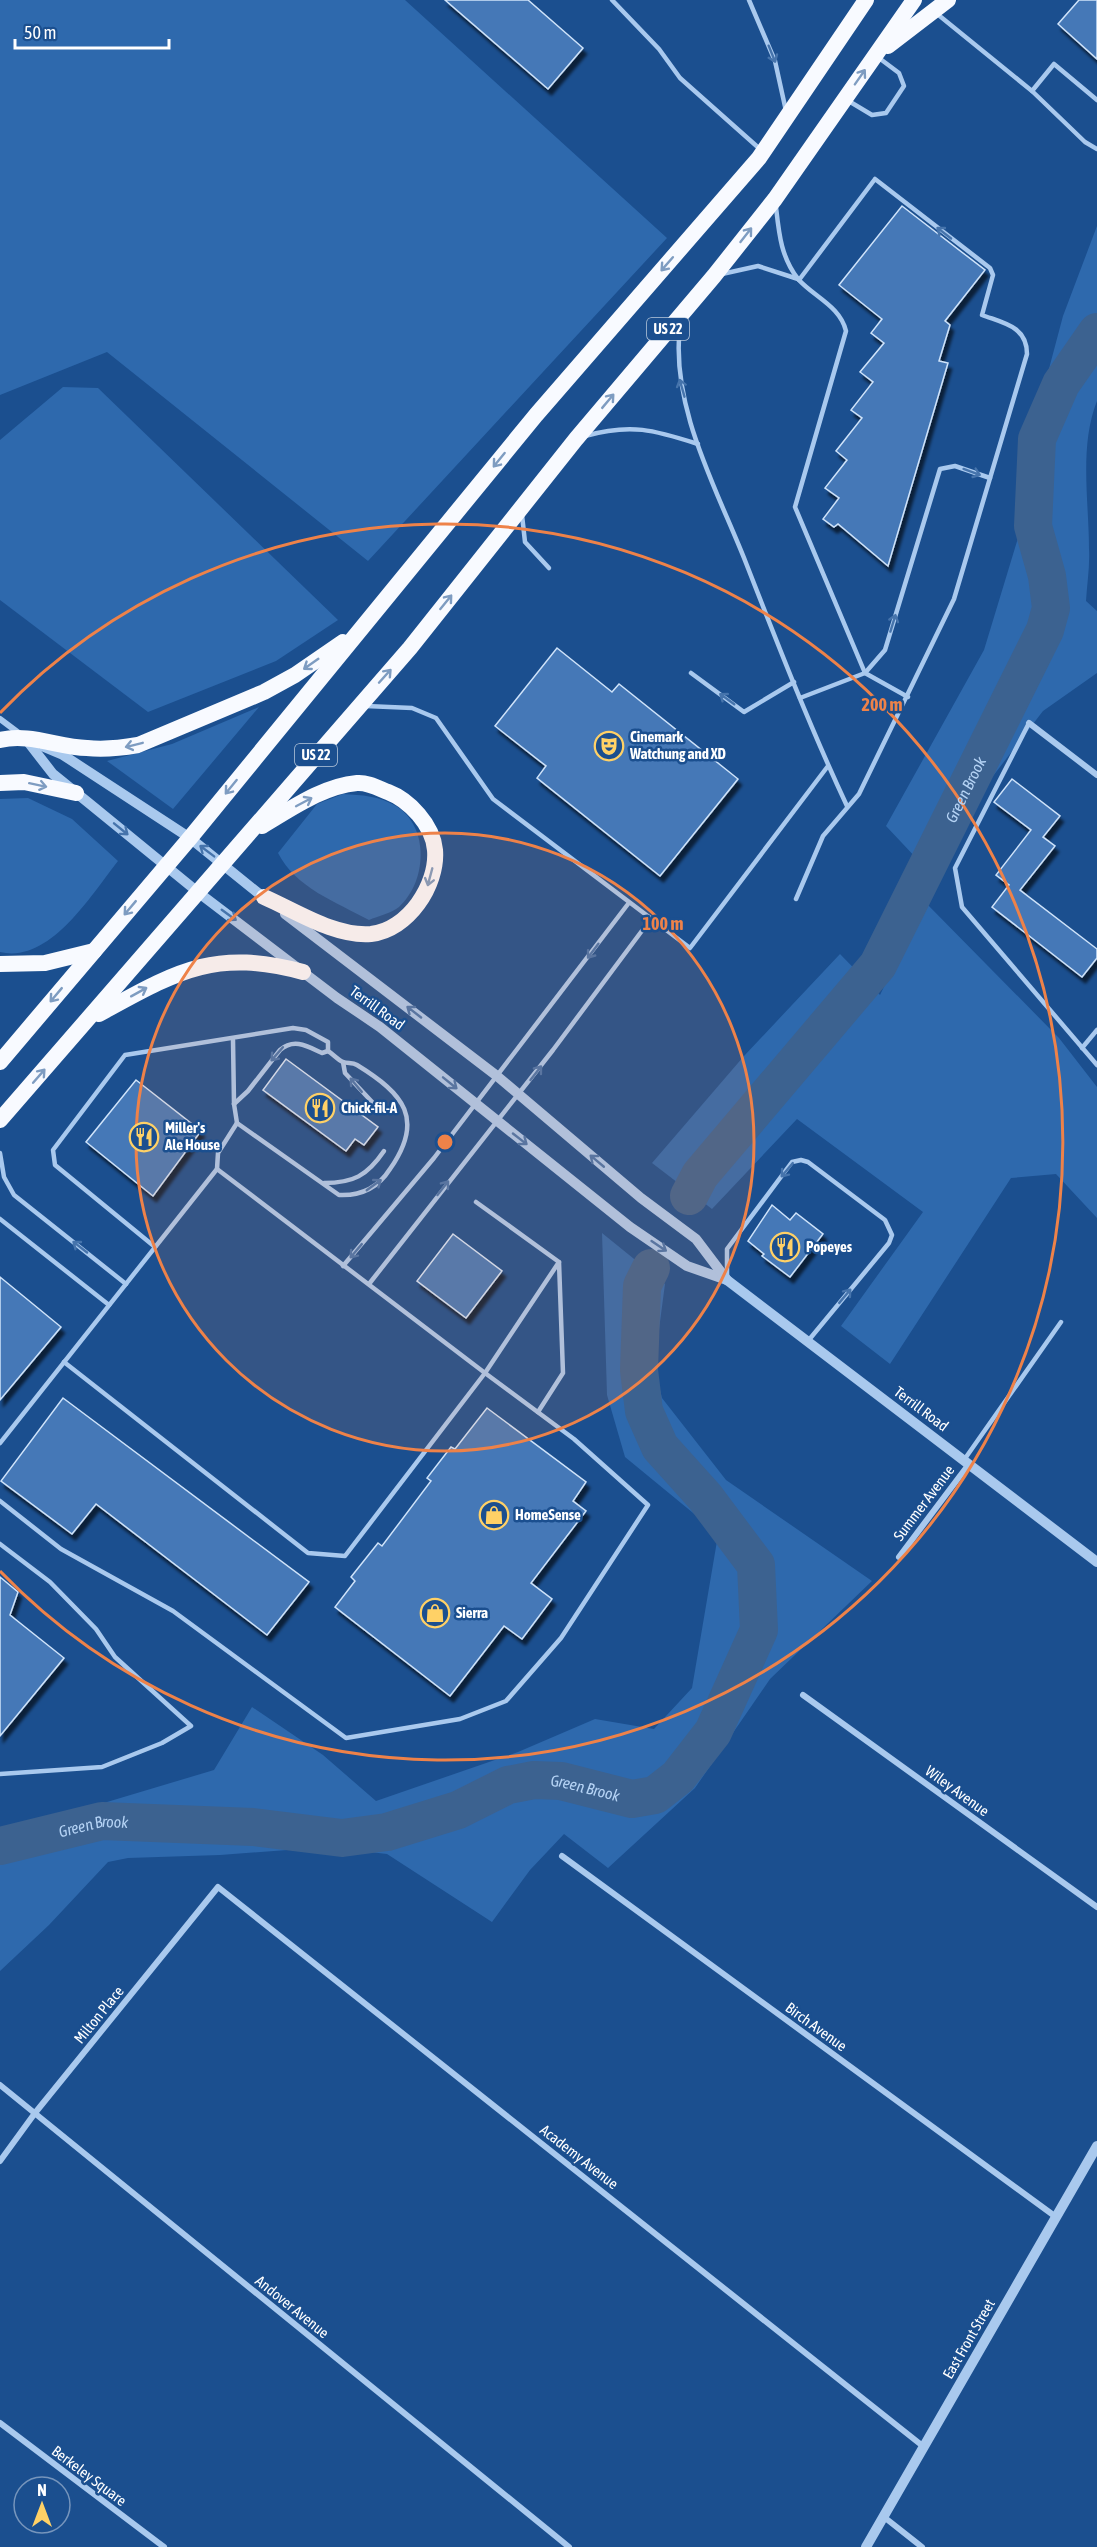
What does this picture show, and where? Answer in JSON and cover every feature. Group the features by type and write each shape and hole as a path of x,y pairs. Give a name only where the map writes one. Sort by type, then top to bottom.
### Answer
{"highway":[{"name":"US 22","path":"0,1062 190,838 536,415 763,152 866,0"},
{"name":"US 22","path":"0,1120 199,893 357,706 410,648 576,439 714,276 775,199 914,0"},
{"path":"875,55 948,0"},
{"path":"0,740 25,738 86,748 118,748 138,745 264,692 295,675 359,631"},
{"path":"0,783 24,782 76,793"},
{"path":"253,830 335,787 361,782 394,794 413,809 422,820 435,849 424,896 402,920 376,933 341,931 264,897"},
{"path":"0,964 45,963 94,951"},
{"path":"88,1020 168,976 195,967 261,962 303,972"}],"street":[{"name":"Terrill Road","path":"0,719 25,738 63,755 190,838 224,864 497,1077 641,1198 696,1239 728,1280 1097,1562"},
{"path":"1029,723 1097,776"},
{"name":"Terrill Road","path":"25,738 53,774 199,893 380,1027 630,1227 687,1266 728,1280"},
{"name":"Summer Avenue","path":"899,1557 966,1462"},
{"name":"Wiley Avenue","path":"803,1695 1097,1906"},
{"name":"Birch Avenue","path":"562,1856 1056,2217"},
{"name":"Milton Place","path":"0,2161 35,2113 218,1887"},
{"name":"Academy Avenue","path":"218,1887 924,2447"},
{"name":"Andover Avenue","path":"0,2085 569,2547"},
{"name":"East Front Street","path":"866,2547 1097,2146"},
{"name":"Berkeley Square","path":"0,2423 164,2547"},
{"path":"884,2517 922,2547"}],"lane":[{"path":"612,0 659,49 680,78 763,152"},
{"path":"749,0 775,61 788,117"},
{"path":"934,11 1032,91 1084,142 1097,149"},
{"path":"845,99 872,115 886,113 904,86 899,73 875,55"},
{"path":"1032,91 1054,64 1097,100"},
{"path":"796,899 823,836 859,794 954,599 1027,354 1025,336 1017,328 982,315 993,275 990,268 875,179 799,280"},
{"path":"775,199 778,239 787,261 799,280 838,313 846,331 795,507 865,673 908,697"},
{"path":"714,276 758,266 799,280"},
{"path":"681,314 677,348 678,374 699,444 800,698 847,806"},
{"path":"576,439 609,429 642,429 654,430 699,444"},
{"path":"800,698 865,673 885,650 940,469 955,466 990,478"},
{"path":"521,508 525,542 549,568"},
{"path":"692,673 744,712 794,682"},
{"path":"357,706 412,708 436,718 493,799 628,904 690,948 828,766"},
{"path":"1029,723 955,868 962,907 1097,1065"},
{"path":"343,1266 434,1158 628,904"},
{"path":"369,1284 519,1095 650,920"},
{"path":"155,1247 55,1165 53,1150 125,1055 233,1040 285,1029 306,1030 328,1042 328,1051"},
{"path":"1082,1048 1097,1030"},
{"path":"0,1443 217,1169 218,1153 237,1124 234,1104 233,1040"},
{"path":"234,1104 286,1045 300,1043 322,1053 328,1051"},
{"path":"237,1124 324,1182 332,1192 350,1196 375,1186 398,1158 406,1139 408,1114 400,1101 354,1064 343,1062 328,1051"},
{"path":"343,1062 345,1073 374,1104"},
{"path":"324,1182 356,1180 368,1171 384,1151"},
{"path":"0,1153 4,1177 14,1195 126,1284"},
{"path":"728,1280 727,1249 792,1162 801,1160 808,1162 885,1220 892,1235 889,1243 808,1341"},
{"path":"0,1501 61,1549 173,1611 346,1738 460,1719 506,1701 561,1638 648,1505 574,1440 217,1169"},
{"path":"476,1202 560,1262"},
{"path":"0,1219 109,1305"},
{"path":"64,1362 308,1553 345,1556 485,1373 560,1262"},
{"path":"538,1412 563,1373 560,1262"},
{"path":"966,1462 1061,1322"},
{"path":"0,1544 50,1582 96,1629 115,1657 191,1726 162,1743 102,1767 0,1774"}],"shaded area":[{"path":"0,0 405,0 667,238 368,561 107,352 0,395"},
{"path":"1097,226 1097,401 1088,436 1086,474 1089,568 1086,601 1097,611 1097,673 1043,711 983,789 934,877 886,826 984,650 1018,538 1021,474 1063,316"},
{"path":"63,387 98,388 338,620 276,661 148,712 0,600 0,440"},
{"path":"259,707 173,809 107,761 172,744"},
{"path":"343,794 377,798 396,806 407,815 415,827 419,841 421,855 419,870 408,896 396,909 369,920 306,885 295,876 278,853 317,804"},
{"path":"28,798 72,819 118,861 82,908 52,937 36,948 18,953 0,952 0,799"},
{"path":"925,902 1059,1038 1097,1087 1097,1218 1056,1174 1011,1178 890,1364 841,1326 923,1212 797,1119 712,1209 652,1163 744,1056 840,954 880,995"},
{"path":"602,1233 665,1284 654,1367 662,1398 726,1480 872,1581 770,1679 695,1788 608,1868 564,1834 530,1870 492,1922 387,1854 327,1847 220,1855 128,1858 108,1862 49,1925 0,1971 0,1834 214,1770 252,1707 323,1755 376,1801 518,1752 595,1719 654,1729 692,1688 717,1541 698,1517 625,1457 607,1395"}],"building":[{"path":"445,0 528,0 583,48 548,89"},
{"path":"1079,0 1097,0 1097,59 1058,24"},
{"path":"902,206 985,270 945,321 950,325 939,361 948,363 888,566 838,524 834,527 823,519 839,498 825,488 847,460 836,451 862,418 851,410 873,382 860,372 884,343 871,333 882,319 839,285"},
{"name":"Cinemark Watchung and XD","path":"557,648 612,692 619,684 738,779 660,876 537,778 546,766 495,726"},
{"path":"1012,779 1060,816 1043,837 1055,846 1020,890 1097,949 1097,958 1082,977 992,907 1009,885 996,875 1031,830 994,802"},
{"name":"Chick-fil-A","path":"286,1059 378,1127 364,1145 355,1139 346,1151 263,1090"},
{"name":"Miller's Ale House","path":"136,1080 201,1131 153,1196 86,1142"},
{"name":"Popeyes","path":"772,1205 790,1220 796,1213 823,1234 790,1277 762,1256 764,1254 748,1241"},
{"path":"453,1234 502,1271 466,1318 417,1281"},
{"path":"0,1277 61,1327 0,1400"},
{"path":"63,1398 309,1582 267,1635 96,1504 72,1534 1,1481"},
{"path":"487,1408 586,1482 573,1501 586,1511 531,1583 552,1599 522,1639 504,1626 450,1696 335,1607 355,1581 351,1577 378,1543 382,1546 431,1481 427,1478 451,1447 455,1449"},
{"path":"0,1577 18,1592 10,1615 64,1658 0,1736"}],"waterway":[{"name":"Green Brook","path":"689,1196 700,1175 878,965 1045,630 1051,608 1047,576 1033,526 1037,439 1061,384 1097,332"},
{"name":"Green Brook","path":"0,1846 102,1821 253,1827 342,1838 387,1832 458,1810 508,1785 534,1780 561,1781 632,1799 655,1795 678,1777 713,1732 759,1630 756,1565 705,1497 660,1447 644,1411 639,1370 642,1286 651,1268"}],"place":[{"name":"Cinemark Watchung and XD","path":"609,746"},
{"name":"Chick-fil-A","path":"320,1108"},
{"name":"Miller's Ale House","path":"144,1137"},
{"name":"Popeyes","path":"785,1247"},
{"name":"HomeSense","path":"494,1515"},
{"name":"Sierra","path":"435,1613"}]}
